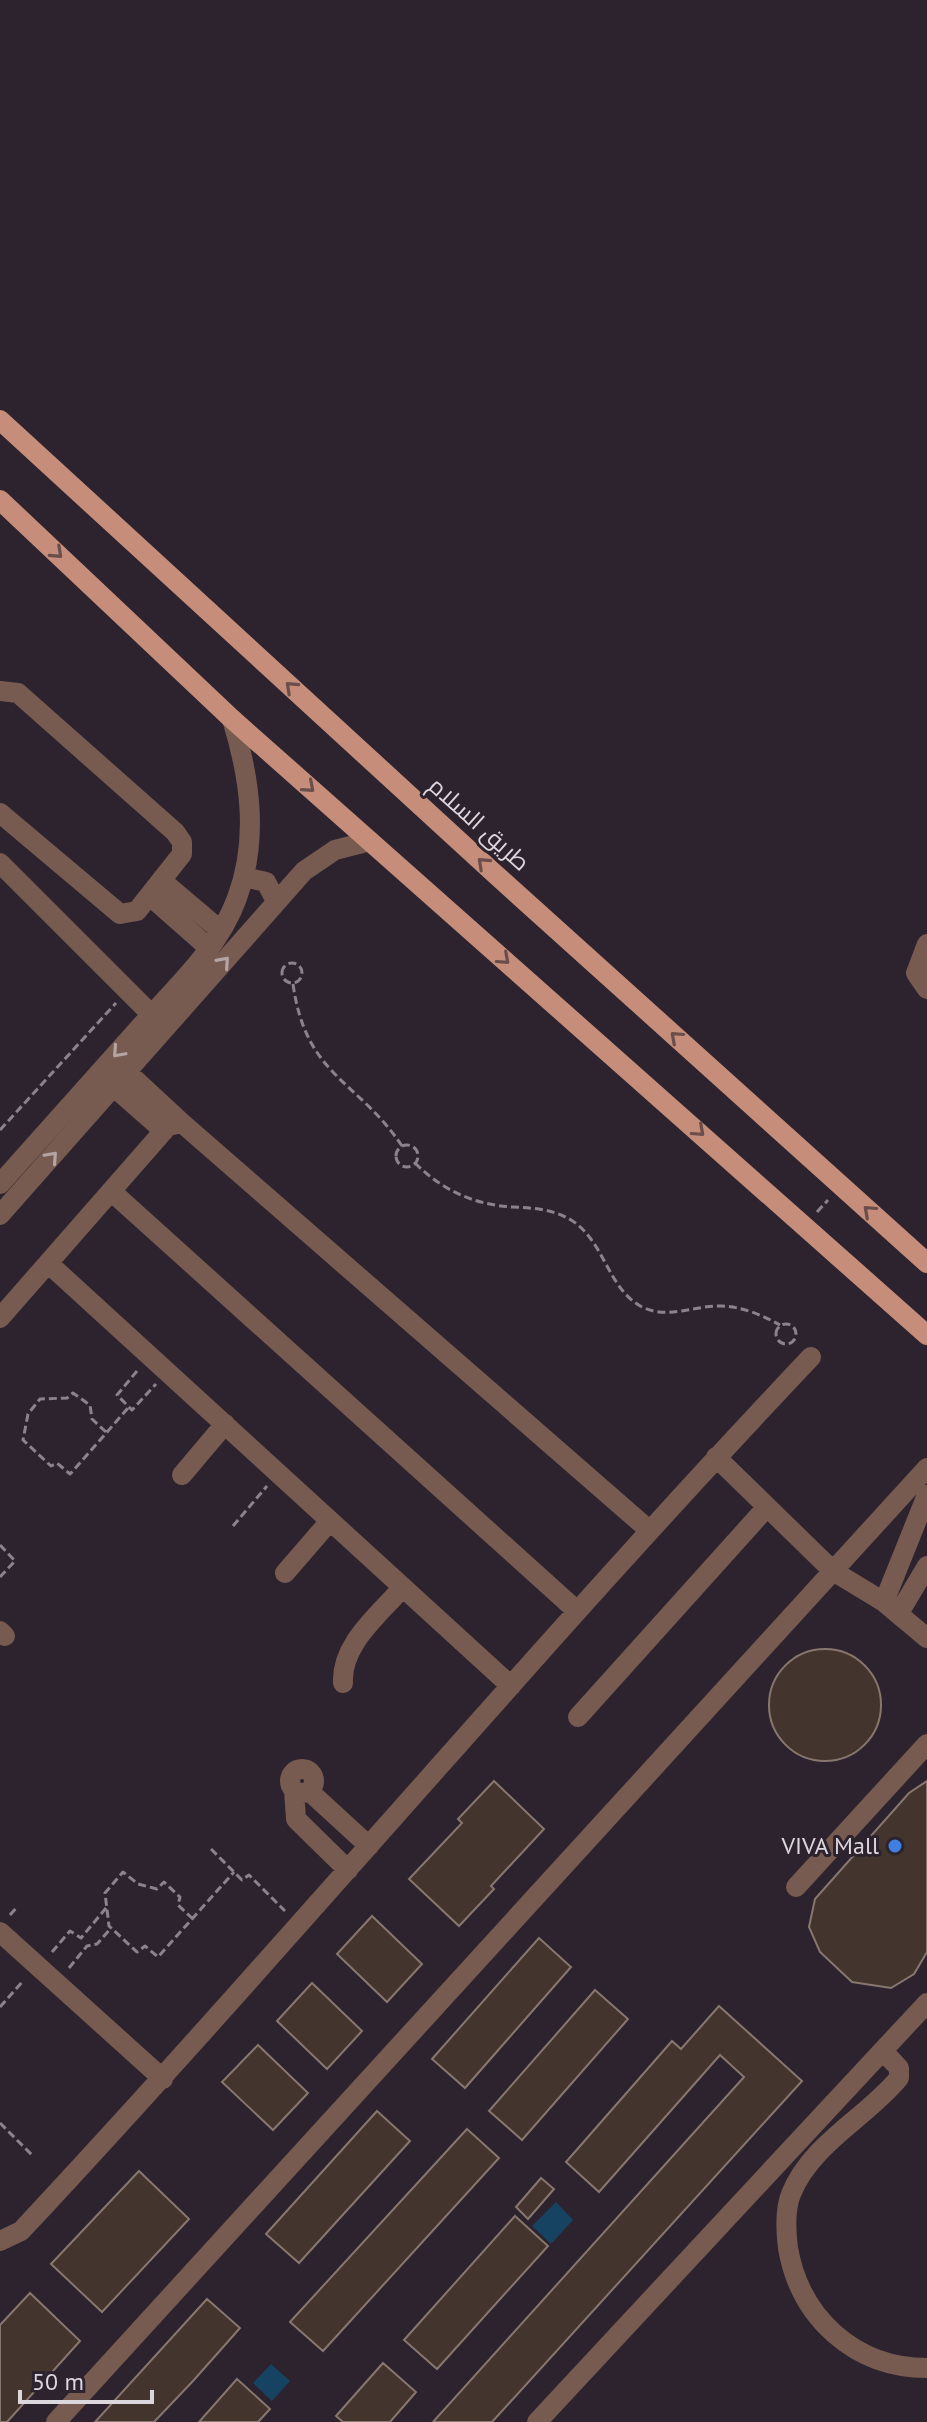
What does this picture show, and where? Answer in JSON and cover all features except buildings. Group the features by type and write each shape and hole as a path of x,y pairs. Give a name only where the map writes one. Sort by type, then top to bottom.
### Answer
{"main road":[{"name":"طريق السلام","path":"0,420 925,1259"},
{"path":"0,500 232,719 927,1335"}],"street":[{"path":"0,691 18,693 179,836 183,848 180,860 132,914 115,912 0,813"},
{"path":"0,1215 120,1079 215,940 244,877 251,813 245,765 232,719"},
{"path":"0,1184 319,859 335,850 370,841"},
{"path":"0,863 158,1021"},
{"path":"244,877 266,882 276,901"},
{"path":"156,888 215,940"},
{"path":"927,944 916,973 927,989"},
{"path":"120,1079 649,1530"},
{"path":"0,1318 111,1191 173,1127"},
{"path":"111,1191 577,1611"},
{"path":"48,1263 511,1686"},
{"path":"0,2241 21,2231 163,2079 649,1530 811,1357"},
{"path":"182,1475 225,1424"},
{"path":"716,1457 833,1571 910,1619"},
{"path":"56,2422 927,1468"},
{"path":"910,1619 927,1495"},
{"path":"578,1717 766,1508"},
{"path":"285,1573 330,1521"},
{"path":"910,1619 927,1566"},
{"path":"343,1683 345,1657 403,1587"},
{"path":"796,1887 927,1744"},
{"path":"348,1870 296,1819 302,1791 369,1846"},
{"path":"0,1932 163,2079"},
{"path":"537,2422 927,2003"},
{"path":"883,2051 899,2068 899,2078 805,2170 790,2195 786,2234 793,2272 809,2307 835,2336 868,2357 905,2368 927,2368"}],"path":[{"path":"293,984 303,974 301,967 287,964 281,976 293,984 299,1018 313,1050 327,1069 379,1115 402,1146 414,1147 418,1152 415,1163 408,1167 401,1165 397,1152 402,1146"},
{"path":"0,1130 128,990"},
{"path":"415,1163 428,1176 460,1196 496,1206 550,1211 570,1219 601,1249 618,1285 630,1299 645,1308 663,1313 721,1306 742,1309 780,1325 791,1325 796,1330 794,1341 788,1345 776,1339 780,1325"},
{"path":"807,1204 818,1212 840,1185"},
{"path":"150,1356 117,1395 129,1407 133,1410 166,1371"},
{"path":"106,1432 92,1419 89,1404 73,1393 67,1398 40,1399 28,1414 23,1440 51,1466 57,1463 70,1474 129,1407"},
{"path":"233,1526 279,1473"},
{"path":"0,1545 15,1561 0,1577"},
{"path":"211,1849 242,1880 249,1875 299,1925"},
{"path":"193,1919 178,1905 180,1897 165,1882 157,1889 140,1885 124,1872 105,1893 111,1928 137,1952 145,1946 158,1957 193,1919 234,1872"},
{"path":"0,2007 70,1931 81,1939 107,1907"},
{"path":"56,1982 87,1946 94,1945 111,1928"},
{"path":"84,1935 94,1945"},
{"path":"0,2123 32,2155"}],"water":[{"path":"556,2202 573,2220 551,2244 532,2226"},
{"path":"271,2364 290,2381 272,2401 253,2383"}],"place":[{"name":"VIVA Mall","path":"895,1846"}]}
